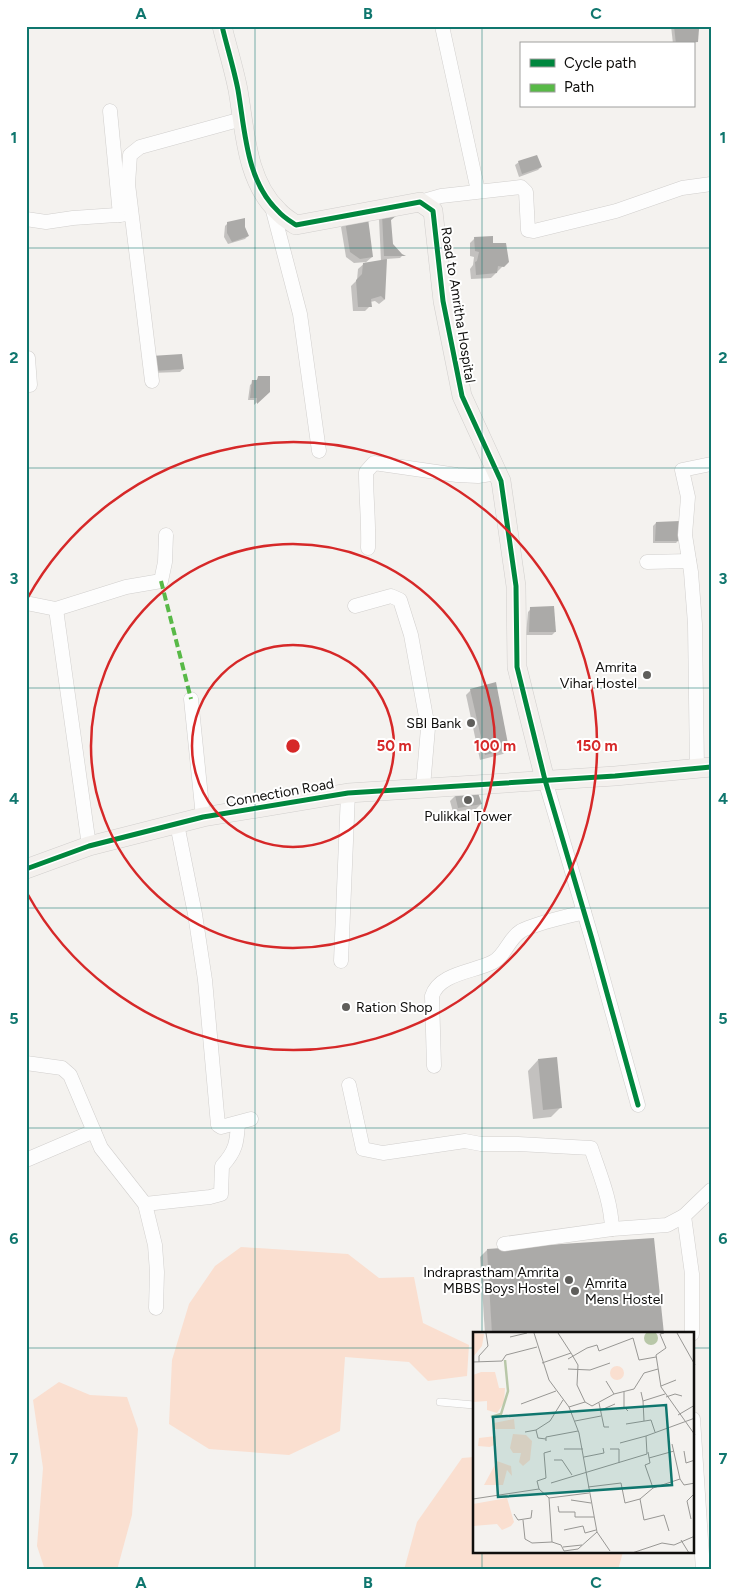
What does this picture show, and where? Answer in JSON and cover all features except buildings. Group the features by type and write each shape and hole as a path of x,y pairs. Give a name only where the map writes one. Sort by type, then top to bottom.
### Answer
{"street":[{"path":"222,26 237,87 255,177 270,203 278,212 296,225 420,202 441,196 521,187 526,192 528,230 534,231 616,211 682,188 711,184"},
{"path":"442,26 478,191"},
{"path":"110,111 152,381"},
{"path":"125,214 130,155 140,148 242,119"},
{"name":"Road to Amritha Hospital","path":"420,202 432,211 444,301 462,396 501,481 516,586 517,667 545,780"},
{"path":"270,203 300,314 318,451"},
{"path":"26,219 46,222 125,214"},
{"path":"26,385 30,384 28,358"},
{"path":"368,548 366,472 374,463 457,475 478,476 497,473"},
{"path":"704,768 695,701 697,665 689,562 685,535 688,497 682,470 711,464"},
{"path":"26,603 56,609 126,587 161,581 165,562 166,535"},
{"path":"647,562 689,562"},
{"path":"355,606 391,596 400,600 411,635 428,728 424,787"},
{"path":"56,609 89,846"},
{"path":"191,699 203,817"},
{"name":"Connection Road","path":"26,869 89,846 203,817 348,793 704,768"},
{"path":"545,780 638,1105"},
{"path":"341,961 348,793"},
{"path":"145,1204 222,1194 222,1166 231,1156 245,1121 221,1127 218,1125 204,980 195,914 177,824"},
{"path":"434,1066 432,996 435,987 442,981 494,961 502,954 513,937 523,930 584,912"},
{"path":"26,1063 62,1068 70,1075 101,1148 145,1204 156,1245 156,1308"},
{"path":"349,1085 363,1149 383,1153 465,1142 591,1148 610,1205 612,1228"},
{"path":"26,1160 94,1131"},
{"path":"504,1244 612,1228 667,1225 684,1216 711,1190"},
{"path":"684,1216 692,1274 692,1332"},
{"path":"694,1435 703,1570"}],"lane":[{"path":"440,1402 473,1405"}],"shaded area":[{"path":"241,1247 348,1254 379,1278 414,1277 423,1323 469,1345 467,1376 428,1381 409,1362 345,1357 340,1431 289,1455 209,1449 169,1424 172,1360 189,1304 215,1266"},
{"path":"59,1382 90,1395 127,1397 138,1429 132,1515 117,1570 45,1570 37,1546 43,1468 33,1400"},
{"path":"473,1457 473,1554 622,1554 618,1570 404,1570 417,1522 462,1458"}],"marked path":[{"path":"161,581 191,699"}],"cycle path":[{"path":"222,26 236,82 245,138 253,170 267,199 282,215 296,225 420,202 433,211 443,301 462,396 501,481 516,586 517,667 545,780 638,1105"},
{"path":"26,869 89,846 203,817 348,793 615,776 711,767"}],"place":[{"name":"Amrita Vihar Hostel","path":"647,675"},
{"name":"SBI Bank","path":"471,723"},
{"name":"Pulikkal Tower","path":"468,800"},
{"name":"Ration Shop","path":"346,1007"},
{"name":"Indraprastham Amrita MBBS Boys Hostel","path":"569,1280"},
{"name":"Amrita Mens Hostel","path":"575,1291"}]}
